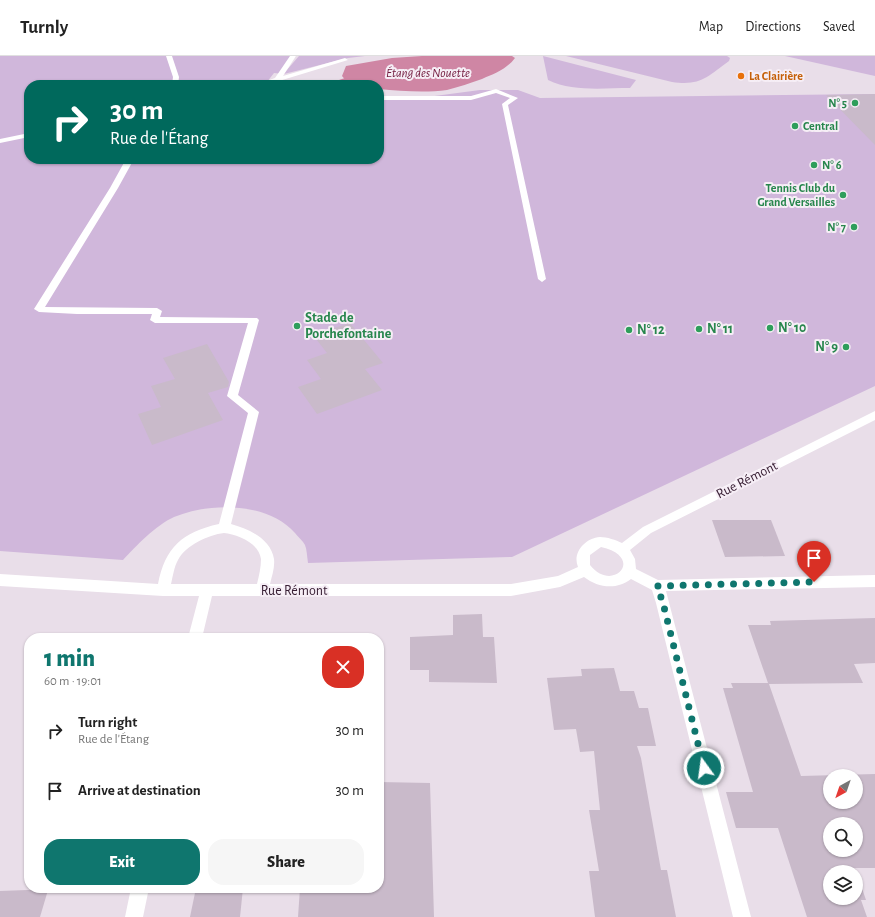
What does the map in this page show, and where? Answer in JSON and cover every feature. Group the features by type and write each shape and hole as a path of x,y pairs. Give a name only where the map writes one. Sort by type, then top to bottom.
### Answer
{"street":[{"path":"169,56 176,71 175,80"},
{"path":"277,80 293,56"},
{"path":"277,80 345,60"},
{"path":"384,98 471,98 496,91 515,98 505,104 542,279"},
{"path":"0,141 24,136"},
{"path":"127,164 39,309 77,311 157,311 155,320 254,320 232,396 254,412 224,528"},
{"name":"Rue Rémont","path":"622,549 647,530 875,415"},
{"path":"163,590 172,558 177,551 191,540 224,528 246,534 259,543 267,557 262,591"},
{"path":"601,542 608,543 622,549 630,558 631,565 630,572 619,580 607,582 596,578 586,570 583,565 582,555 588,547 601,542"},
{"name":"Rue Rémont","path":"0,580 163,590 511,590 560,581 586,570"},
{"path":"630,572 657,586 875,581"},
{"path":"657,586 665,611 742,917"},
{"path":"196,633 207,590"},
{"path":"134,917 139,893"}],"shaded area":[{"name":"Stade de Porchefontaine","path":"0,56 296,56 293,58 286,71 299,56 365,56 348,58 284,74 274,73 269,80 24,80 24,164 384,164 384,96 427,97 480,90 518,90 540,98 875,94 875,386 512,557 308,563 305,545 295,533 283,523 269,515 254,510 221,507 189,512 174,517 160,525 123,560 0,551"},
{"path":"543,56 636,80 630,88 578,88 558,84 548,80"},
{"path":"566,56 727,56 730,58 729,61 709,76 690,83 682,83 672,82"},
{"path":"785,56 875,56 875,76"}],"water":[{"name":"Étang des Nouette","path":"422,56 512,56 515,58 500,71 482,79 456,88 439,91 384,89 384,80 346,80 342,76 346,66 392,58"}],"building":[{"name":"N° 5","path":"875,94 875,145 826,95"},
{"path":"350,323 383,363 365,369 382,390 317,414 298,387 321,379 307,360 327,353 313,335"},
{"path":"207,344 229,382 228,387 208,393 223,420 152,445 138,414 161,407 151,386 175,379 163,358"},
{"path":"712,520 771,520 785,556 725,557"},
{"path":"482,614 483,637 494,637 497,683 429,682 429,670 410,670 410,637 453,635 453,615"},
{"path":"875,618 875,663 854,664 863,683 769,684 801,776 823,775 823,809 863,809 863,774 875,774 875,868 863,868 863,865 823,865 823,905 863,905 867,917 807,917 778,828 736,828 726,792 753,792 723,688 733,688 731,683 768,683 748,625 771,625 770,621"},
{"path":"614,668 620,691 634,691 639,708 648,708 656,746 637,746 641,758 661,870 667,870 676,917 595,917 589,871 599,871 589,810 600,810 594,751 580,752 576,729 554,730 547,678 582,676 581,669"},
{"path":"384,782 430,783 434,917 298,917 300,893 384,893"},
{"path":"24,890 24,893 47,893 40,917 0,917 0,891"},
{"path":"863,891 866,900 863,900"},
{"path":"195,893 242,893 240,917 190,917"}],"place":[{"name":"La Clairière","path":"741,76"},
{"name":"N° 5","path":"855,103"},
{"name":"Central","path":"795,126"},
{"name":"N° 6","path":"814,165"},
{"name":"Tennis Club du Grand Versailles","path":"843,195"},
{"name":"N° 7","path":"854,227"},
{"name":"Stade de Porchefontaine","path":"297,326"},
{"name":"N° 10","path":"770,328"},
{"name":"N° 11","path":"699,329"},
{"name":"N° 12","path":"629,330"},
{"name":"N° 9","path":"846,347"}],"route":[{"path":"704,768 663,603 657,586 677,584 814,582"}]}
